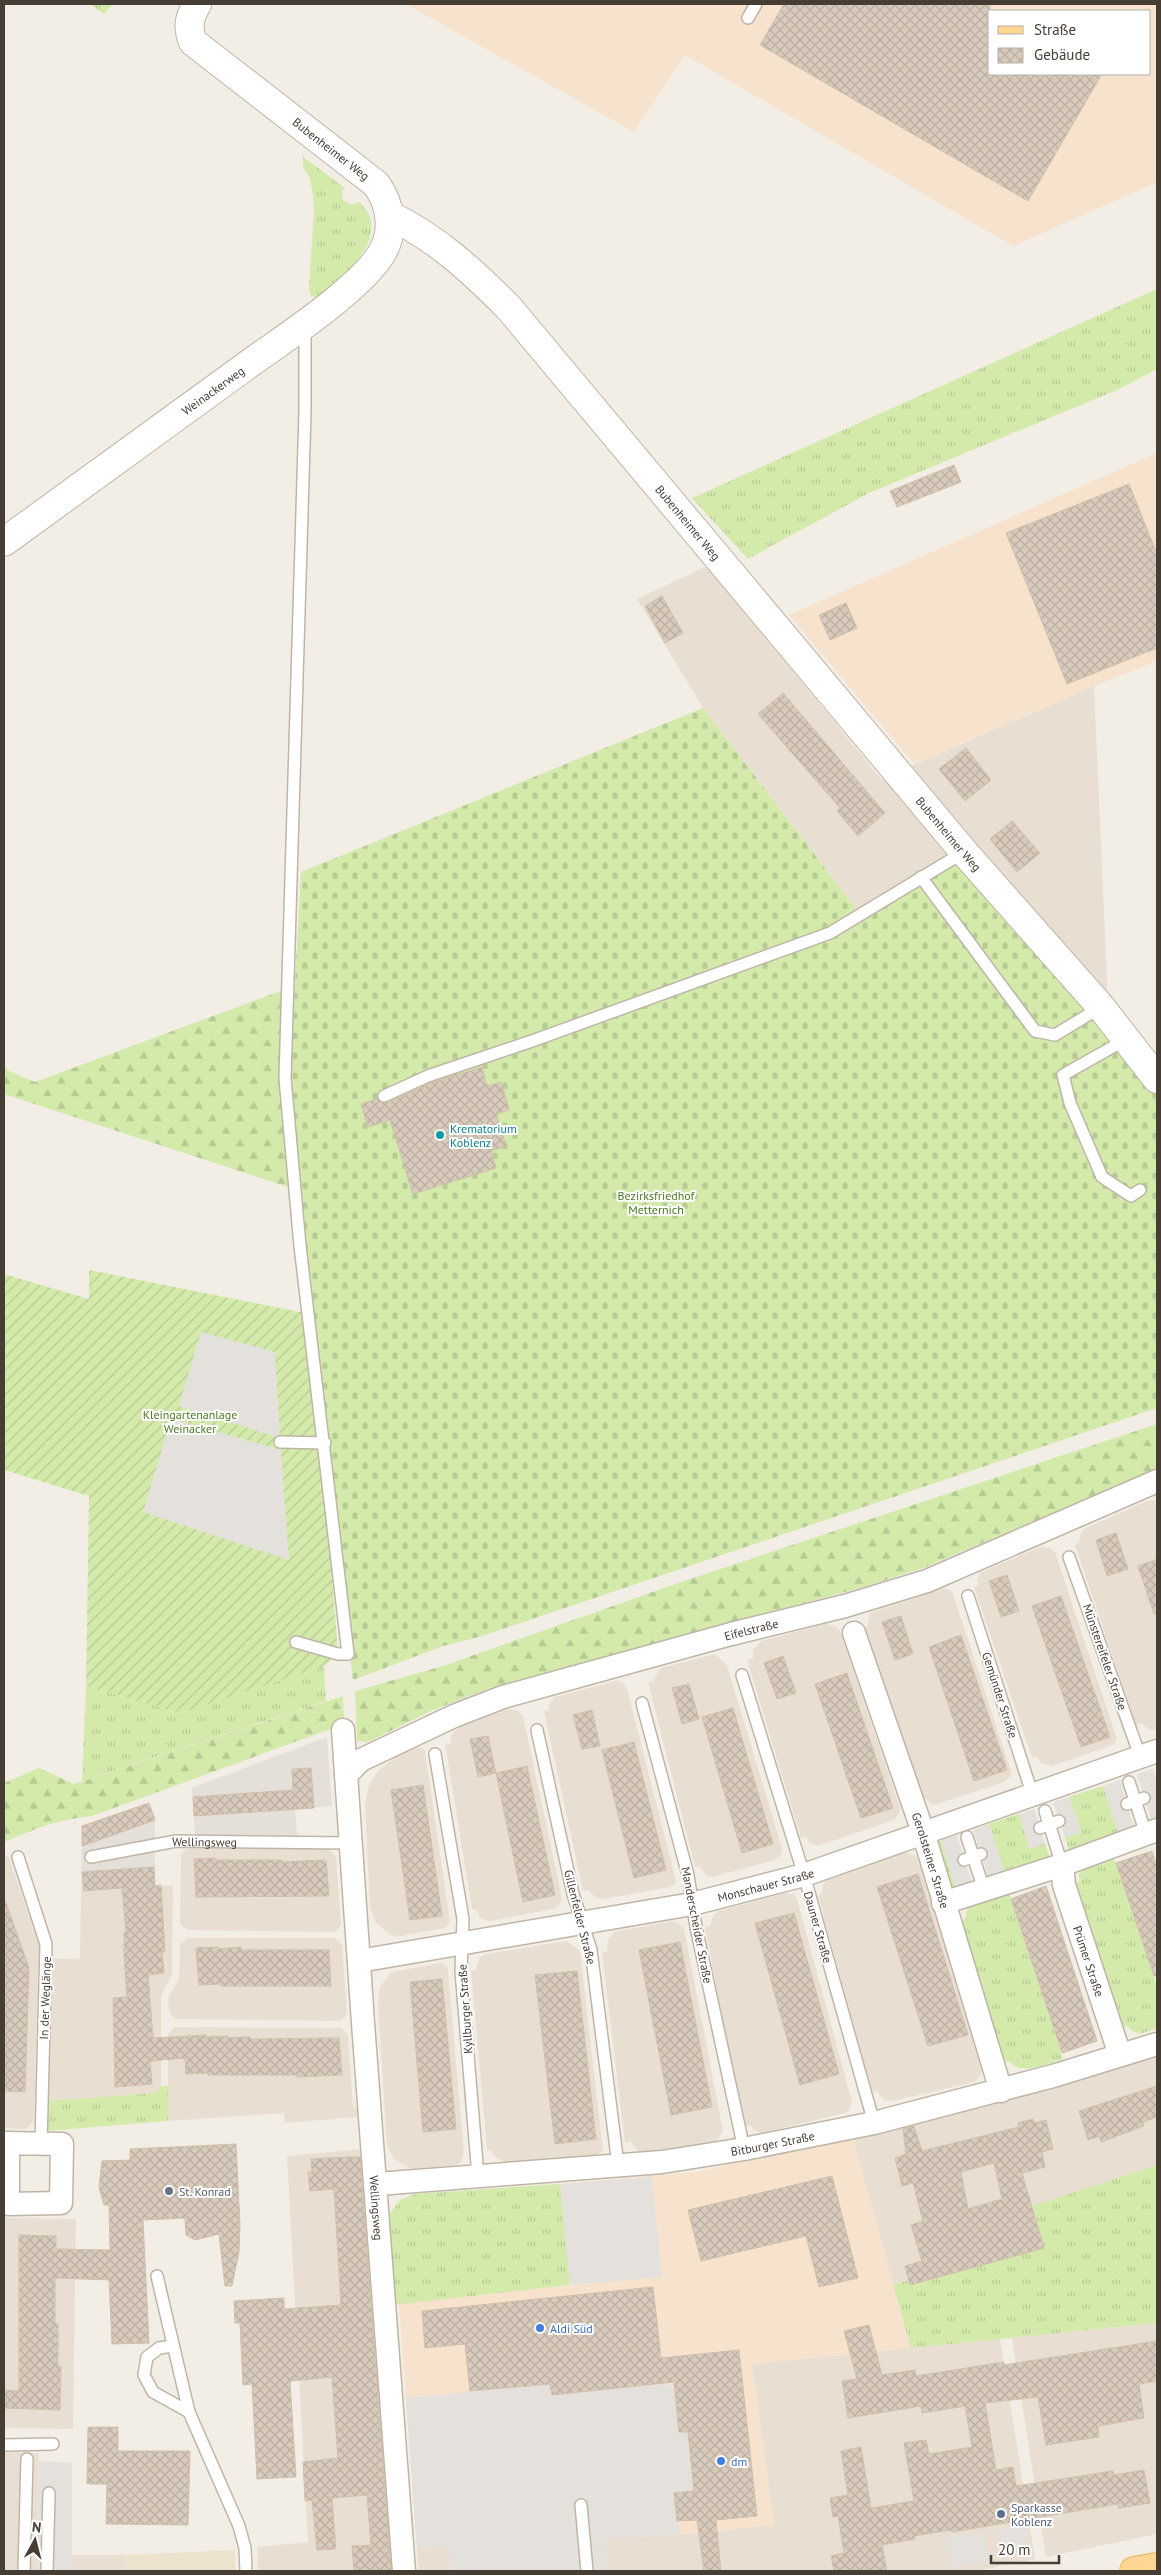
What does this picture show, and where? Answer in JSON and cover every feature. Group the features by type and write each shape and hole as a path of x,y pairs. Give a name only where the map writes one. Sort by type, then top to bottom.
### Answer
{"main road":[{"path":"1134,2571 1157,2567"}],"street":[{"name":"Bubenheimer Weg","path":"194,10 188,29 193,42 376,184 387,202 389,215 416,228 448,250 509,308 964,852 1101,1006 1125,1040 1157,1079"},
{"name":"Weinackerweg","path":"4,542 304,324 351,286 378,259 388,238 389,215"},
{"name":"Eifelstraße","path":"346,1775 361,1760 477,1706 732,1634 845,1606 927,1581 1157,1482"},
{"name":"Gerolsteiner Straße","path":"854,1634 923,1832 1001,2091"},
{"name":"Wellingsweg","path":"343,1730 404,2571"},
{"name":"Monschauer Straße","path":"359,1961 692,1904 804,1876 923,1832 1038,1802 1153,1752"},
{"path":"943,1903 1062,1865 1151,1832"},
{"name":"Prümer Straße","path":"1062,1865 1064,1886 1120,2055"},
{"name":"Bitburger Straße","path":"377,2184 662,2162 744,2148 874,2123 1001,2091 1157,2044"},
{"path":"6,2143 62,2144 61,2203 8,2204 6,2143"}],"lane":[{"path":"748,18 756,4"},
{"path":"296,1642 338,1654 348,1654 325,1443 300,1246 285,1078 305,412 306,339 304,324"},
{"path":"384,1096 428,1076 532,1041 830,933 964,852"},
{"path":"921,878 1035,1030 1055,1035 1101,1006"},
{"path":"1125,1040 1062,1075 1070,1103 1102,1178 1131,1196 1140,1190"},
{"path":"280,1442 325,1443"},
{"name":"Münstereifeler Straße","path":"1069,1557 1153,1752"},
{"name":"Gemünder Straße","path":"968,1596 1038,1802 1050,1825 1062,1865"},
{"name":"Dauner Straße","path":"742,1675 804,1876 874,2123"},
{"name":"Manderscheider Straße","path":"642,1703 688,1875 692,1904 744,2148"},
{"name":"Gillenfelder Straße","path":"537,1730 573,1894 591,1950 618,2164"},
{"name":"Kyllburger Straße","path":"435,1754 463,1919 461,1971 478,2176"},
{"path":"1129,1782 1135,1801 1151,1832"},
{"path":"967,1837 984,1890"},
{"name":"Wellingsweg","path":"91,1856 176,1840 350,1843"},
{"name":"In der Weglänge","path":"18,1857 46,1944 41,2144"},
{"path":"157,2276 189,2412 239,2526 245,2548 246,2571"},
{"path":"173,2346 158,2348 146,2357 144,2375 153,2392 189,2412"},
{"path":"4,2445 53,2444"},
{"path":"24,2571 27,2459"},
{"path":"46,2571 49,2493"},
{"path":"582,2505 588,2571"}],"shaded area":[{"path":"406,4 1157,4 1157,182 1013,246 685,55 634,132"},
{"path":"1157,453 1157,661 1094,686 914,764 789,615"},
{"path":"707,566 881,779 1094,686 1108,1002 972,840 856,909 703,708 637,599"},
{"path":"201,1332 275,1352 280,1438 179,1406"},
{"path":"171,1419 281,1450 289,1560 143,1512"},
{"path":"1149,1500 1157,1501 1157,1729 1149,1730 1142,1723 1136,1725 1075,1545 1079,1543 1081,1533 1086,1528"},
{"path":"1040,1547 1050,1548 1055,1552 1117,1739 1113,1745 1052,1766 1041,1763 1037,1757 1032,1758 974,1587 979,1585 977,1579 981,1572"},
{"path":"944,1588 952,1591 1012,1774 1005,1782 933,1805 925,1798 920,1800 862,1628 867,1627 870,1613"},
{"path":"826,1624 837,1627 840,1631 900,1808 899,1814 894,1820 818,1846 809,1842 806,1836 801,1838 747,1660 753,1658 753,1650 761,1641"},
{"path":"716,1655 727,1665 782,1848 781,1855 775,1860 713,1877 707,1876 699,1866 695,1867 648,1682 653,1681 661,1668"},
{"path":"616,1681 622,1682 627,1689 676,1880 675,1884 670,1887 603,1899 596,1898 588,1890 583,1891 544,1711 549,1710 549,1704 555,1697"},
{"path":"509,1709 517,1710 523,1716 562,1898 559,1906 553,1909 490,1921 480,1918 476,1909 472,1909 445,1743 451,1744 451,1736 457,1728"},
{"path":"327,1737 332,1806 295,1809 297,1835 195,1835 192,1788"},
{"path":"415,1747 423,1748 425,1751 450,1922 444,1928 401,1936 391,1935 376,1923 370,1908 365,1804 369,1785 378,1771 398,1755"},
{"path":"1153,1769 1157,1782 1157,1824 1153,1825 1137,1774"},
{"path":"1120,1780 1135,1831 1119,1836 1103,1786"},
{"path":"1069,1797 1081,1832 1065,1838 1053,1802"},
{"path":"149,1803 155,1820 155,1886 81,1892 82,1826"},
{"path":"1034,1809 1045,1844 1029,1849 1019,1814"},
{"path":"989,1824 1005,1873 989,1879 973,1829"},
{"path":"957,1835 972,1884 956,1889 941,1840"},
{"path":"187,1848 328,1849 336,1856 341,1925 335,1932 187,1930 180,1924 181,1855"},
{"path":"905,1852 916,1856 919,1860 982,2072 975,2082 892,2101 884,2100 877,2091 872,2092 818,1895 822,1893 824,1882 829,1879"},
{"path":"4,1855 9,1858 39,1945 34,2121 26,2129 4,2128"},
{"path":"173,1885 172,1975 161,1996 161,2086 155,2093 48,2101 52,1958 80,1959 81,1892"},
{"path":"786,1893 794,1894 797,1899 852,2102 849,2111 845,2113 762,2133 754,2130 750,2125 743,2127 705,1927 710,1926 713,1916 718,1911"},
{"path":"674,1921 684,1928 723,2131 715,2144 639,2152 631,2142 625,2143 602,1952 607,1952 608,1940 614,1932"},
{"path":"187,1938 335,1938 342,1945 347,2014 340,2021 175,2019 169,2012 168,1998 179,1978 180,1944"},
{"path":"567,1941 580,1951 603,2151 595,2156 505,2162 494,2156 492,2151 487,2150 471,1970 475,1971 480,1957 487,1954"},
{"path":"441,1963 447,1966 448,1971 464,2153 460,2163 411,2169 394,2159 387,2146 378,2005 380,1987 391,1972"},
{"path":"175,2027 341,2028 348,2035 353,2107 357,2107 358,2117 285,2123 284,2113 168,2121 168,2034"},
{"path":"1157,2055 1157,2165 1032,2207 1044,2248 893,2284 853,2138 1051,2088"},
{"path":"853,2138 911,2348 752,2364 774,2525 699,2533 606,2539 610,2571 450,2571 447,2546 417,2549 399,2304 570,2285 560,2184 695,2172"},
{"path":"360,2149 375,2374 377,2374 393,2571 258,2571 257,2547 308,2542 287,2156"},
{"path":"652,2177 662,2277 570,2285 560,2184"},
{"path":"4,2218 76,2219 73,2429 6,2428 4,2437"},
{"path":"1157,2323 1157,2534 1046,2557 1012,2338"},
{"path":"1000,2339 1035,2559 977,2571 610,2571 606,2539 699,2533 774,2525 752,2364"},
{"path":"550,2384 552,2395 661,2384 674,2386 679,2432 688,2431 694,2491 674,2494 680,2534 606,2539 610,2571 450,2571 447,2546 417,2549 406,2398"},
{"path":"4,2452 39,2453 35,2571 4,2571"},
{"path":"39,2461 72,2463 72,2571 35,2571"},
{"path":"1026,2524 1031,2553 1001,2558 996,2530"},
{"path":"984,2531 989,2561 950,2568 946,2538"},
{"path":"447,2546 450,2571 419,2571 417,2549"},
{"path":"235,2550 235,2571 124,2571 124,2555"},
{"path":"72,2555 124,2555 124,2571 72,2571"}],"green space":[{"path":"90,4 113,4 104,14"},
{"path":"303,157 345,188 342,191 343,200 351,205 360,202 369,215 371,226 370,238 358,260 323,296 317,298 311,296 309,289 314,209 309,176 303,168"},
{"path":"1157,289 1157,369 1117,390 869,493 748,559 692,498"},
{"name":"Bezirksfriedhof Metternich","path":"703,708 856,909 874,899 882,907 960,861 1086,1006 1157,1095 1157,1408 479,1637 443,1646 353,1680 297,1190 290,1078 301,872"},
{"path":"294,986 290,1078 297,1190 4,1094 4,1066 9,1071 35,1082"},
{"name":"Kleingartenanlage Weinacker","path":"89,1270 305,1313 325,1482 338,1654 324,1666 181,1713 86,1686 89,1496 4,1470 4,1274 89,1299"},
{"path":"1157,1424 1157,1469 923,1568 867,1586 490,1688 433,1710 368,1742 357,1741 355,1691 443,1666 681,1582"},
{"path":"324,1666 326,1701 82,1781 86,1686 181,1713"},
{"path":"343,1696 344,1724 92,1816 47,1825 4,1842 4,1783 39,1768 74,1784"},
{"path":"1103,1786 1119,1836 1070,1852 1065,1838 1081,1832 1069,1797"},
{"path":"1019,1814 1029,1848 1045,1844 1050,1858 1005,1873 989,1824"},
{"path":"941,1840 956,1889 951,1889 937,1843"},
{"path":"1114,1859 1157,1986 1157,2028 1140,2034 1131,2030 1128,2026 1122,2028 1073,1883 1079,1882 1079,1874 1084,1868"},
{"path":"1009,1894 1063,2059 1034,2068 1020,2068 1014,2066 1009,2061 1003,2063 959,1921 965,1919 967,1910 972,1906"},
{"path":"161,2086 168,2086 168,2121 47,2131 48,2101 155,2093"},
{"path":"1157,2165 1157,2323 911,2348 893,2284 1044,2248 1032,2206"},
{"path":"560,2184 570,2285 393,2305 388,2216 400,2200 415,2194"}],"building":[{"path":"784,4 990,4 990,10 988,10 988,75 1101,75 1028,201 760,45"},
{"path":"954,465 961,482 897,507 890,491"},
{"path":"1129,484 1157,554 1157,648 1067,684 1006,533"},
{"path":"662,596 683,633 665,643 645,606"},
{"path":"846,603 857,628 830,640 819,615"},
{"path":"783,693 885,813 858,836 837,811 840,808 758,714"},
{"path":"966,748 991,780 965,801 939,769"},
{"path":"1012,821 1040,853 1017,872 990,839"},
{"name":"Krematorium Koblenz","path":"482,1067 487,1086 501,1082 509,1110 496,1114 506,1146 491,1151 496,1168 413,1194 390,1120 368,1127 361,1104 377,1099 380,1102 387,1103 431,1083"},
{"path":"1116,1533 1128,1569 1107,1576 1096,1540"},
{"path":"1157,1559 1157,1614 1154,1614 1138,1566"},
{"path":"1007,1575 1019,1611 1001,1617 989,1581"},
{"path":"1061,1596 1110,1737 1081,1747 1032,1606"},
{"path":"901,1616 913,1654 895,1660 882,1622"},
{"path":"961,1635 1007,1770 974,1781 929,1647"},
{"path":"783,1656 796,1693 777,1699 764,1663"},
{"path":"847,1673 893,1808 861,1818 815,1684"},
{"path":"689,1684 699,1719 682,1724 672,1688"},
{"path":"733,1708 773,1844 742,1853 702,1717"},
{"path":"592,1710 600,1746 582,1749 573,1715"},
{"path":"488,1736 496,1773 478,1777 470,1739"},
{"path":"634,1742 666,1870 634,1878 602,1750"},
{"path":"527,1766 555,1895 523,1902 496,1773"},
{"path":"311,1768 314,1808 194,1816 193,1797 293,1790 292,1769"},
{"path":"423,1785 442,1916 410,1920 391,1790"},
{"path":"149,1803 155,1820 82,1846 82,1826"},
{"path":"1152,1851 1157,1867 1157,1976 1154,1976 1116,1863"},
{"path":"216,1858 216,1860 282,1860 282,1862 326,1860 329,1896 196,1897 194,1859"},
{"path":"154,1867 155,1886 161,1885 165,1952 162,1952 164,1973 148,1975 153,2038 206,2035 206,2037 228,2036 228,2038 250,2037 250,2039 339,2038 342,2075 297,2077 297,2075 186,2074 185,2058 150,2061 152,2084 115,2087 113,1998 127,1997 124,1955 124,1933 126,1932 122,1888 84,1891 82,1872"},
{"path":"918,1874 968,2035 928,2046 877,1887"},
{"path":"1046,1886 1097,2041 1062,2053 1011,1899"},
{"path":"4,1903 6,1903 29,1968 25,2092 4,2091"},
{"path":"794,1913 839,2074 800,2085 755,1923"},
{"path":"680,1942 712,2107 671,2115 639,1950"},
{"path":"218,1947 218,1949 241,1947 241,1950 329,1950 331,1986 199,1985 196,1948"},
{"path":"577,1971 596,2139 555,2144 535,1975"},
{"path":"442,1979 456,2129 423,2132 410,1982"},
{"path":"1157,2086 1157,2117 1143,2122 1144,2126 1101,2142 1099,2136 1088,2140 1079,2111"},
{"path":"1033,2119 1035,2123 1046,2120 1053,2149 1042,2152 1045,2167 1022,2173 1044,2248 910,2285 905,2266 922,2261 911,2225 923,2221 913,2183 902,2186 895,2158 906,2154 903,2129 914,2126 922,2151 1019,2127 1018,2123","holes":["994,2163 1002,2199 968,2209 961,2172"]},
{"path":"236,2144 240,2226 239,2252 232,2286 225,2286 219,2234 195,2240 186,2235 185,2218 143,2220 149,2343 112,2344 109,2280 55,2278 55,2324 58,2324 58,2366 61,2366 60,2410 4,2408 4,2390 19,2391 19,2235 56,2236 56,2249 110,2250 109,2205 104,2205 99,2187 102,2161 130,2160 130,2149"},
{"path":"360,2157 391,2571 354,2571 352,2546 371,2545 367,2495 332,2498 336,2549 317,2550 312,2500 305,2501 303,2462 338,2458 332,2377 290,2381 296,2477 257,2479 252,2384 243,2385 240,2323 235,2323 234,2301 284,2298 284,2309 341,2305 334,2189 310,2191 308,2172 312,2172 311,2159"},
{"path":"832,2176 858,2278 819,2287 806,2236 701,2261 688,2210"},
{"name":"Aldi Süd","path":"653,2287 661,2358 739,2350 757,2516 716,2520 721,2571 704,2571 697,2520 677,2521 674,2493 694,2491 688,2432 679,2432 674,2382 552,2395 550,2384 470,2391 465,2344 425,2348 422,2311"},
{"path":"869,2325 882,2375 915,2370 916,2376 1004,2362 1004,2365 1157,2341 1157,2381 1139,2384 1144,2418 1098,2426 1099,2437 1046,2445 1038,2397 985,2403 996,2470 1013,2467 1016,2486 1113,2471 1113,2475 1144,2470 1150,2503 1118,2508 1118,2504 952,2532 951,2530 914,2536 915,2539 882,2545 887,2571 834,2571 831,2556 844,2553 838,2516 833,2517 830,2498 848,2495 841,2451 861,2447 871,2508 914,2501 904,2443 926,2440 929,2454 972,2447 965,2406 922,2413 921,2406 848,2418 842,2381 857,2379 844,2331"},
{"path":"88,2427 118,2427 118,2451 190,2451 188,2525 106,2524 107,2484 87,2484"}],"place":[{"name":"Krematorium Koblenz","path":"440,1135"},
{"name":"St. Konrad","path":"169,2191"},
{"name":"Aldi Süd","path":"540,2328"},
{"name":"dm","path":"721,2461"},
{"name":"Sparkasse Koblenz","path":"1001,2514"}]}
